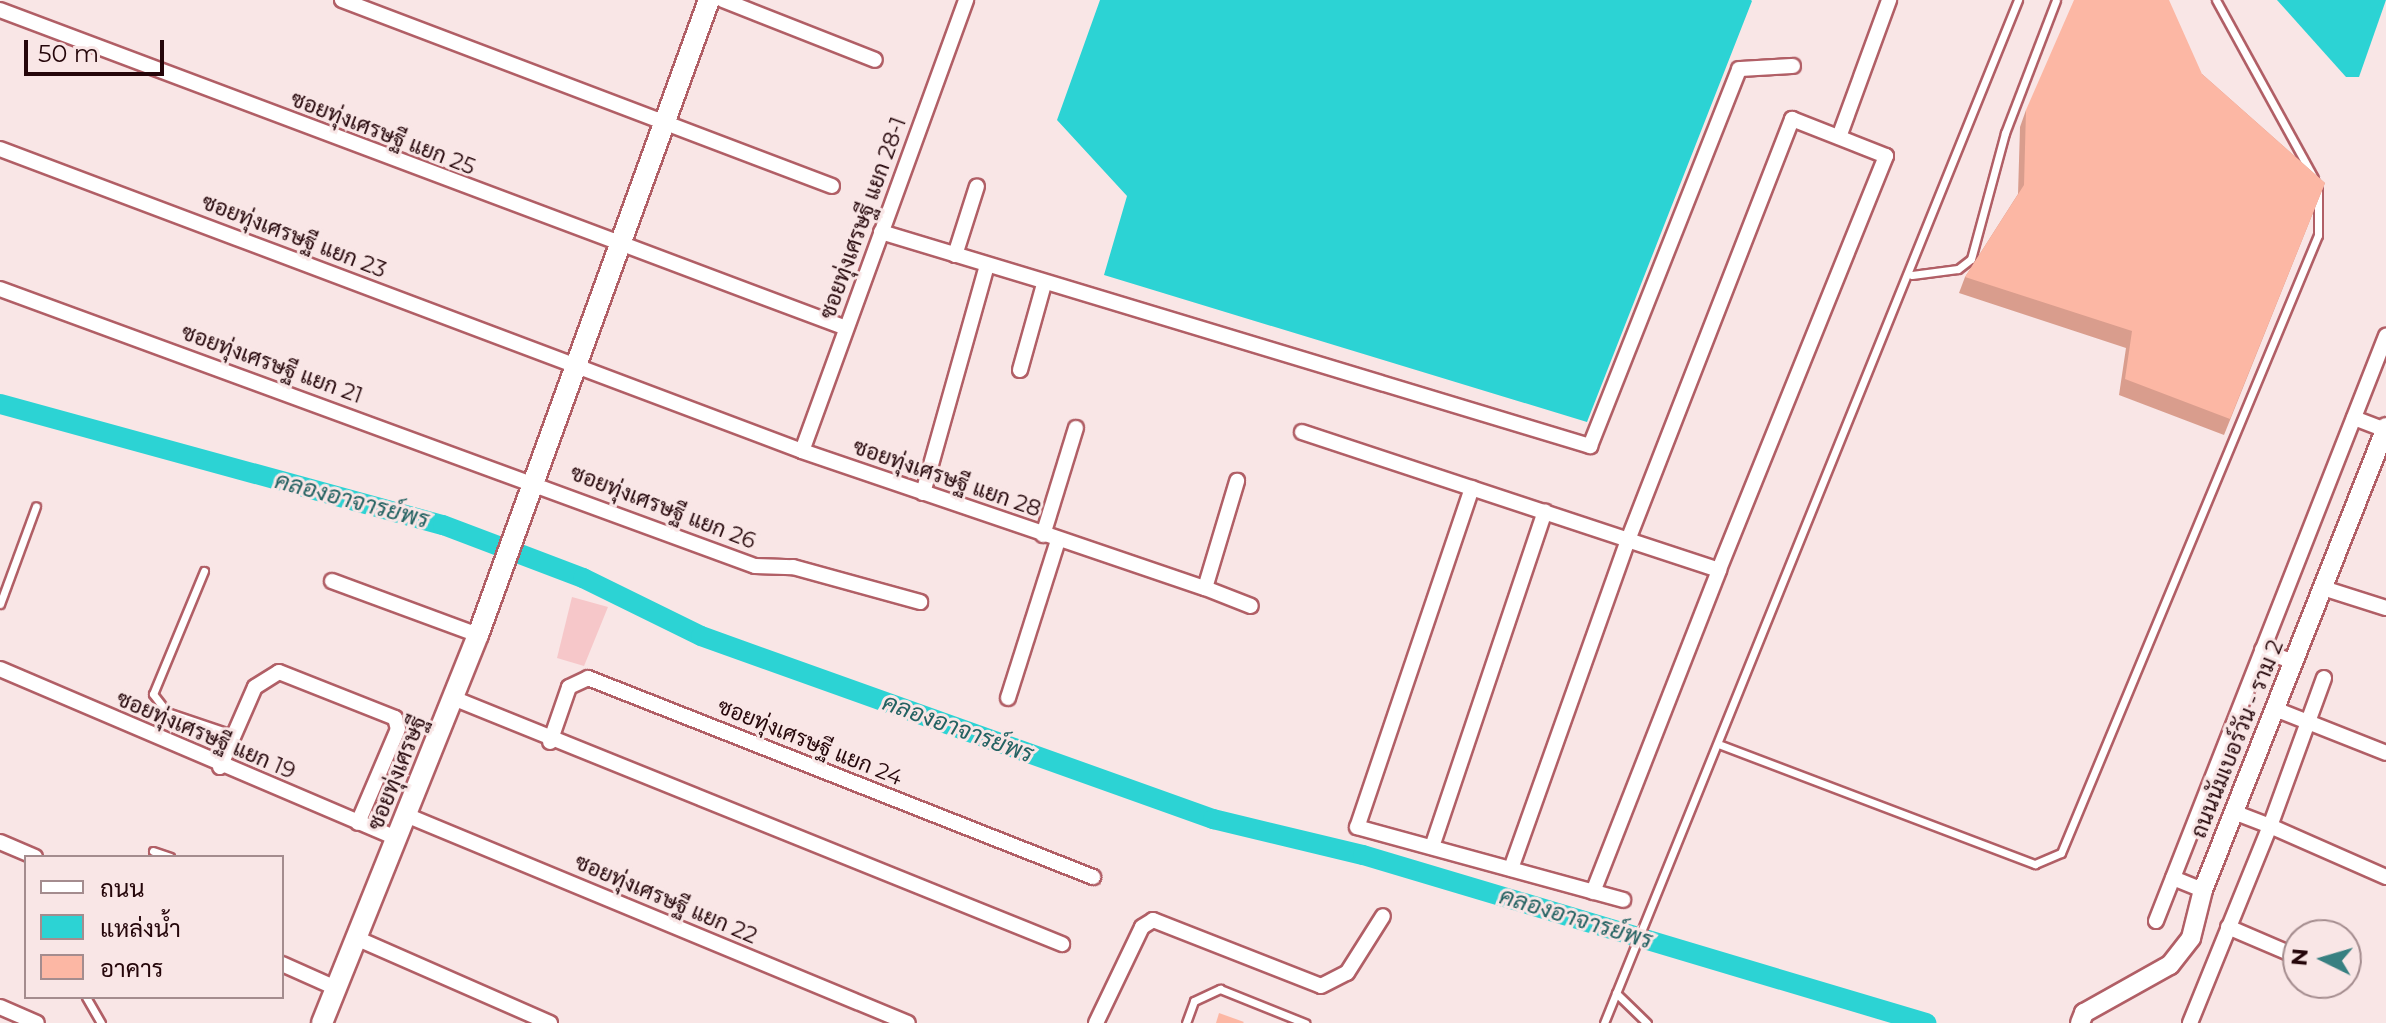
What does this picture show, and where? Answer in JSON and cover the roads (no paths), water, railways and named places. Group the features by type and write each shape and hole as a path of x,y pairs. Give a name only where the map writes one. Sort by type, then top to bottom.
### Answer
{"main road":[{"name":"ซอยทุ่งเศรษฐี","path":"322,1023 478,635 572,364 709,0"}],"street":[{"path":"342,0 832,186"},
{"path":"723,0 875,60"},
{"name":"ซอยทุ่งเศรษฐี แยก 28-1","path":"802,451 966,0"},
{"path":"1839,137 1889,0"},
{"name":"ซอยทุ่งเศรษฐี แยก 25","path":"0,10 616,246 846,328"},
{"path":"881,232 1044,284 1590,446 1739,69 1793,66"},
{"path":"1511,869 1628,540 1792,119 1886,156 1593,892"},
{"name":"ซอยทุ่งเศรษฐี แยก 23","path":"0,149 572,364"},
{"path":"955,255 977,186"},
{"path":"923,493 987,265"},
{"path":"1020,370 1044,284"},
{"name":"ซอยทุ่งเศรษฐี แยก 21","path":"0,289 530,480"},
{"path":"2156,921 2386,336"},
{"name":"ซอยทุ่งเศรษฐี แยก 28","path":"572,364 802,451 1251,606"},
{"path":"2354,418 2386,428"},
{"path":"1043,535 1076,428"},
{"name":"ถนนนัมเบอร์วัน - ราม 2","path":"2085,1020 2170,965 2191,938 2203,890 2386,428"},
{"path":"1302,432 1719,570"},
{"name":"ซอยทุ่งเศรษฐี แยก 26","path":"530,480 755,566 793,567 920,602"},
{"path":"1205,588 1237,481"},
{"path":"1472,488 1357,827 1623,900"},
{"path":"1432,847 1545,512"},
{"path":"1008,698 1058,540"},
{"path":"332,581 478,635"},
{"path":"2323,588 2385,603"},
{"path":"2262,650 2293,662"},
{"name":"ซอยทุ่งเศรษฐี แยก 19","path":"0,669 220,767 397,838"},
{"path":"220,767 255,687 279,672 395,718 398,729 358,823"},
{"name":"ซอยทุ่งเศรษฐี แยก 24","path":"550,742 569,687 588,678 1093,877"},
{"path":"2190,1023 2270,826 2324,678"},
{"path":"453,698 550,742 1062,944"},
{"path":"2275,709 2386,753"},
{"path":"2234,812 2386,877"},
{"name":"ซอยทุ่งเศรษฐี แยก 22","path":"406,815 908,1023"},
{"path":"0,842 30,855"},
{"path":"2173,878 2203,890"},
{"path":"1096,1023 1142,927 1153,920 1321,986 1347,973 1383,916"},
{"path":"2228,927 2282,950"},
{"path":"356,938 550,1023"},
{"path":"284,965 336,988"},
{"path":"0,1007 37,1023"}],"lane":[{"path":"1604,1023 1912,275 2018,0"},
{"path":"1912,275 1958,269 1971,259 2005,133 2056,0"},
{"path":"1721,745 2035,864 2061,853 2318,235 2322,203 2307,157 2216,0"},
{"path":"0,604 36,506"},
{"path":"204,571 153,694 167,712 235,735"},
{"path":"153,851 164,855"},
{"path":"1186,1023 1194,1001 1220,989 1305,1023"},
{"path":"1616,993 1647,1023"},
{"path":"87,999 101,1023"}],"water":[{"path":"1100,0 1752,1 1587,422 1104,275 1127,196 1057,120"},
{"path":"2277,0 2386,0 2359,77 2346,77"}],"waterway":[{"name":"คลองอาจารย์พร","path":"0,404 443,525 583,578 701,636 1213,819 1363,855 1926,1023"}]}
